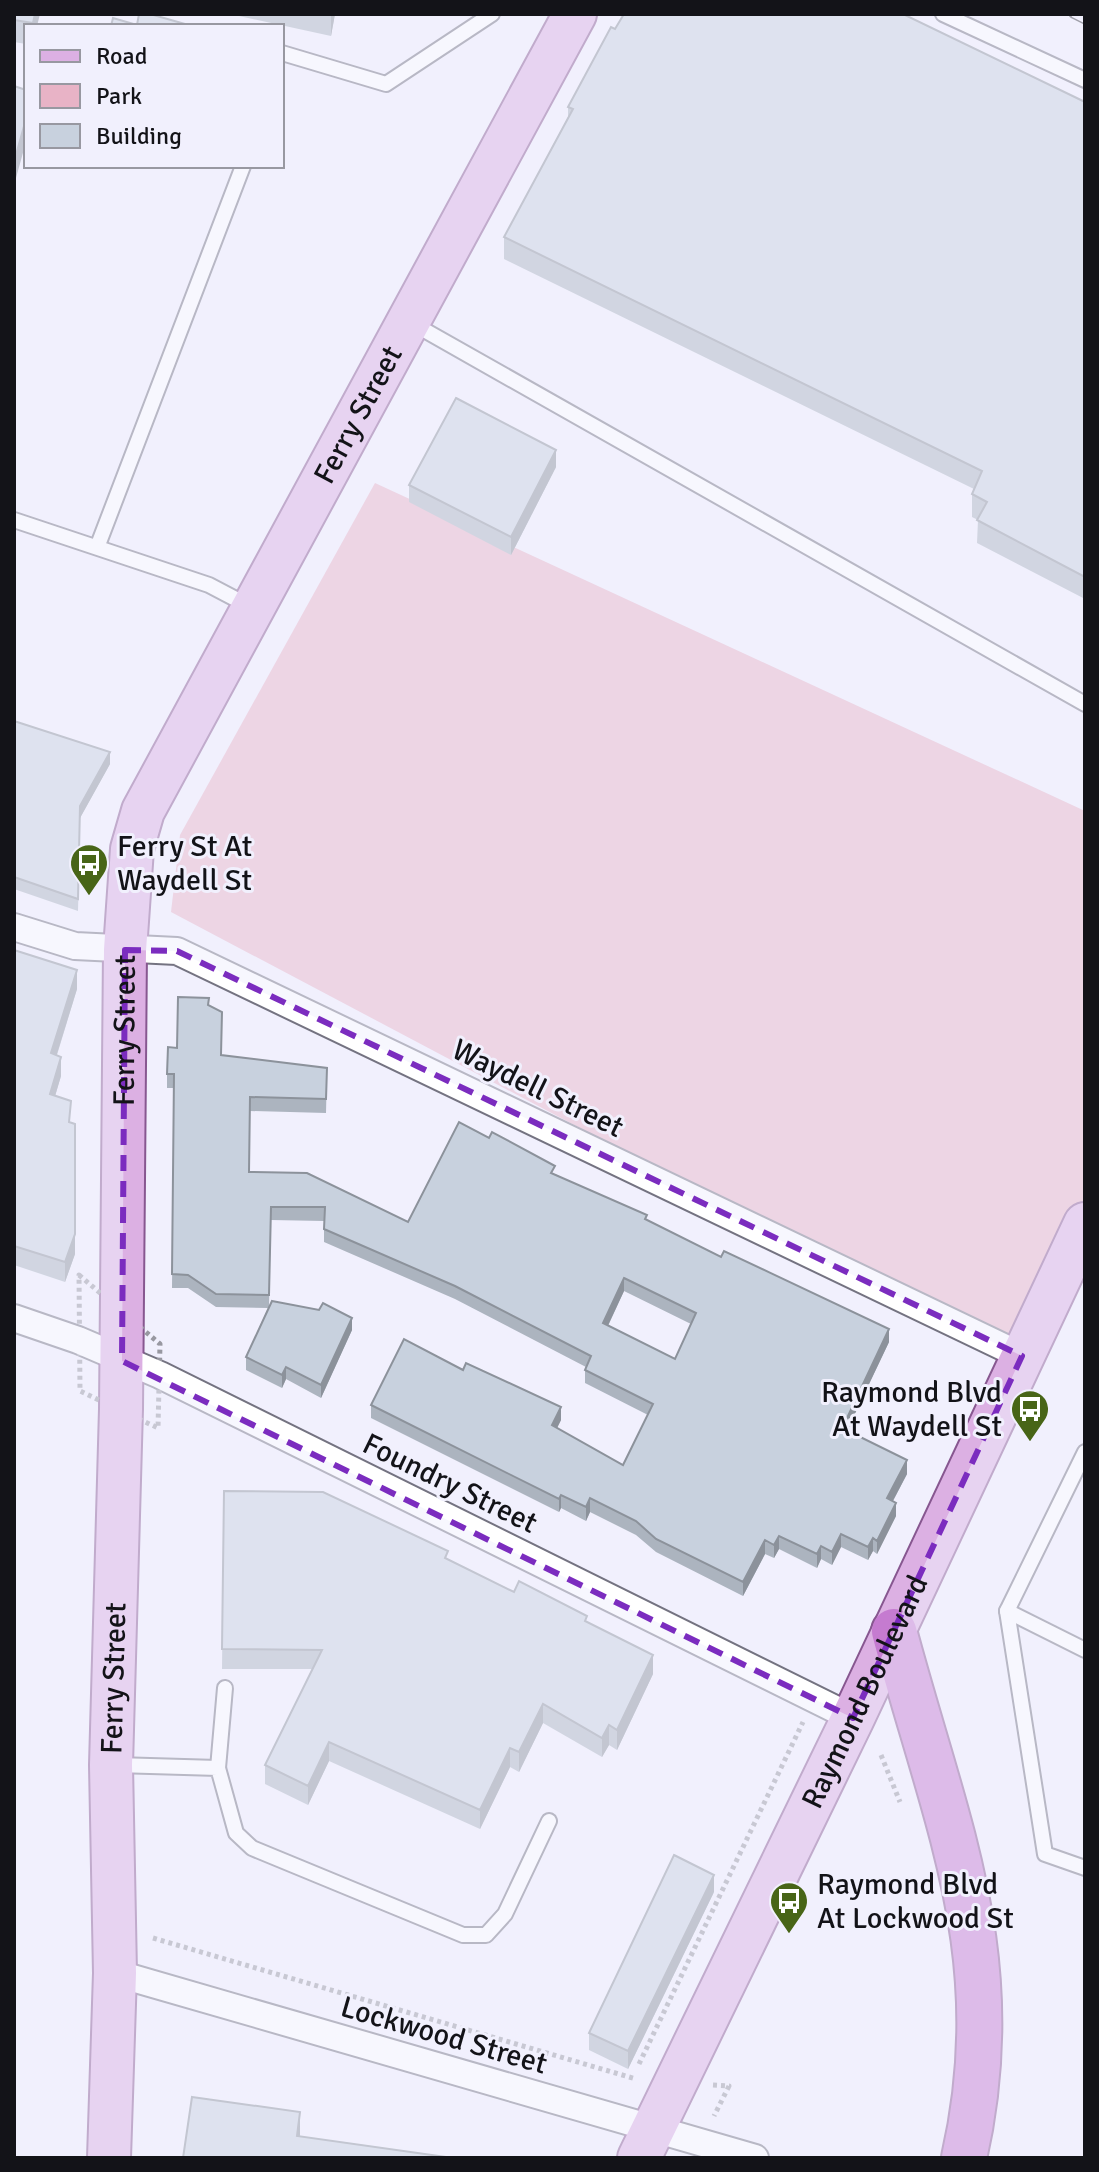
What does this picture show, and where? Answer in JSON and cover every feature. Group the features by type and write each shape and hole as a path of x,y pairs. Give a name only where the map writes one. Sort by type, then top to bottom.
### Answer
{"highway":[{"path":"894,1631 957,1849 975,1935 980,1984 979,2082 964,2158"}],"main road":[{"name":"Ferry Street","path":"109,2158 115,1973 111,1765 122,1361 125,950 132,849 143,811 406,320 575,14"},
{"name":"Raymond Boulevard","path":"646,2143 853,1718 1022,1356 1066,1279 1085,1224"}],"street":[{"name":"Waydell Street","path":"14,927 75,946 177,951 1022,1356"},
{"name":"Foundry Street","path":"14,1318 78,1340 160,1375 853,1718"},
{"name":"Lockwood Street","path":"115,1973 646,2143 755,2158"}],"lane":[{"path":"284,54 386,84 492,14"},
{"path":"943,14 1085,80"},
{"path":"98,545 242,168"},
{"path":"406,320 1085,704"},
{"path":"14,520 98,545 209,585 253,608"},
{"path":"1085,1452 1007,1611 1045,1854 1085,1868"},
{"path":"1007,1611 1085,1650"},
{"path":"225,1688 218,1768 236,1833 252,1848 463,1935 486,1935 505,1914 549,1821"},
{"path":"111,1765 218,1768"}],"path":[{"path":"153,1938 632,2079 813,1700"},
{"path":"881,1755 905,1814"}],"highlighted area":[{"path":"125,950 177,951 1022,1356 853,1718 122,1361"}],"green space":[{"path":"375,483 1085,811 1085,1219 1015,1358 171,912 180,835"}],"building":[{"path":"14,14 35,14 33,23 14,20"},
{"path":"139,14 150,14 185,24 137,24"},
{"path":"624,14 903,14 1085,102 1085,577 977,520 987,502 972,494 982,471 504,237 573,109 568,107 611,27 615,29"},
{"path":"113,18 134,24 112,24"},
{"path":"14,86 24,89 24,126 14,162"},
{"path":"456,398 556,450 511,537 409,485"},
{"path":"14,721 110,752 80,806 78,899 14,877"},
{"path":"14,950 77,970 51,1053 61,1057 50,1094 71,1101 69,1122 75,1124 75,1234 65,1262 14,1246"},
{"path":"178,997 209,998 208,1005 222,1012 221,1055 327,1068 326,1099 250,1097 249,1172 307,1173 408,1222 459,1122 489,1138 492,1132 555,1166 551,1173 647,1215 645,1219 721,1257 724,1251 889,1329 847,1418 851,1420 846,1430 907,1460 887,1498 896,1503 877,1541 873,1538 868,1547 841,1534 832,1552 821,1546 817,1554 779,1536 774,1545 765,1540 743,1582 656,1539 636,1521 590,1498 586,1507 561,1495 559,1499 371,1405 404,1339 463,1370 466,1363 561,1407 552,1425 623,1465 653,1404 585,1370 591,1356 455,1286 324,1229 325,1207 271,1207 269,1295 216,1294 188,1275 172,1274 174,1074 167,1074 168,1047 177,1048","holes":["624,1278 696,1313 675,1359 603,1323"]},
{"path":"272,1301 319,1310 323,1303 352,1318 321,1385 286,1367 282,1375 246,1357"},
{"path":"224,1491 323,1492 448,1551 445,1558 514,1592 519,1581 587,1616 585,1621 653,1655 617,1730 609,1725 602,1738 543,1704 519,1752 510,1748 480,1810 329,1742 308,1786 265,1765 322,1650 222,1649"},
{"path":"674,1855 714,1875 628,2051 589,2033"},
{"path":"192,2097 300,2112 297,2136 453,2158 183,2158"}],"railway":[{"path":"1073,14 1085,20"}],"place":[{"name":"Ferry St At Waydell St","path":"89,897"},
{"name":"Raymond Blvd At Waydell St","path":"1030,1443"},
{"name":"Raymond Blvd At Lockwood St","path":"789,1935"}]}
